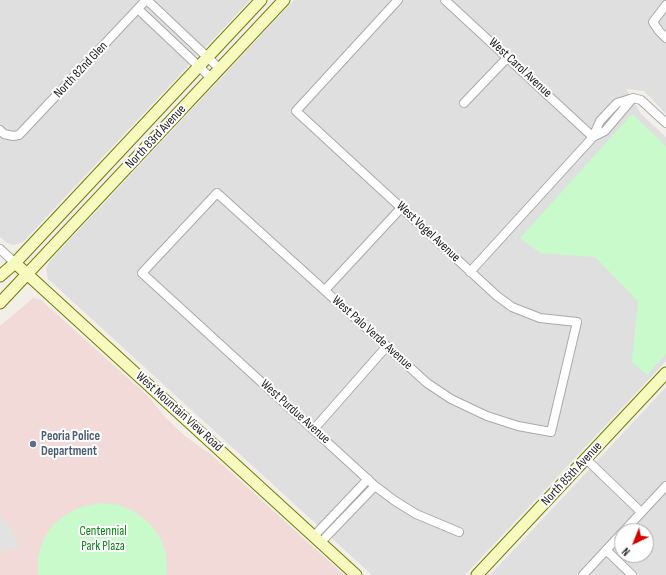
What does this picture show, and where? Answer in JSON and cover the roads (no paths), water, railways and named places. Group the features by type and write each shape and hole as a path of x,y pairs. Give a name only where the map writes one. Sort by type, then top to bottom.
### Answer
{"main road":[{"name":"North 83rd Avenue","path":"0,276 15,262 261,0"},
{"name":"North 83rd Avenue","path":"0,303 284,0"},
{"name":"West Mountain View Road","path":"15,262 356,575"},
{"name":"North 85th Avenue","path":"477,575 666,373"}],"street":[{"name":"North 82nd Glen","path":"0,130 4,134 13,136 20,134 147,0"},
{"path":"147,0 220,69"},
{"name":"West Vogel Avenue","path":"398,0 296,111 497,296 524,312 540,318 577,322 551,432"},
{"name":"West Carol Avenue","path":"445,0 593,137"},
{"path":"666,5 653,22 658,31 666,38"},
{"path":"138,10 211,78"},
{"path":"464,103 508,57"},
{"path":"470,272 593,137 600,121 617,103 633,98 641,100 666,123"},
{"name":"West Palo Verde Avenue","path":"142,273 217,193 427,383 451,399 487,416 518,426 551,432"},
{"path":"325,290 402,207"},
{"name":"West Mountain View Road","path":"0,249 15,262"},
{"name":"West Purdue Avenue","path":"142,273 375,486 416,514 459,532"},
{"path":"314,429 387,346"},
{"path":"586,459 641,512"},
{"path":"318,539 368,478"},
{"path":"318,539 375,486"},
{"path":"631,523 666,486"},
{"path":"583,575 614,542"},
{"path":"606,550 632,575"}],"place":[{"name":"Peoria Police Department","path":"33,444"}],"park label":[{"name":"Centennial Park Plaza","path":"103,540"}]}
